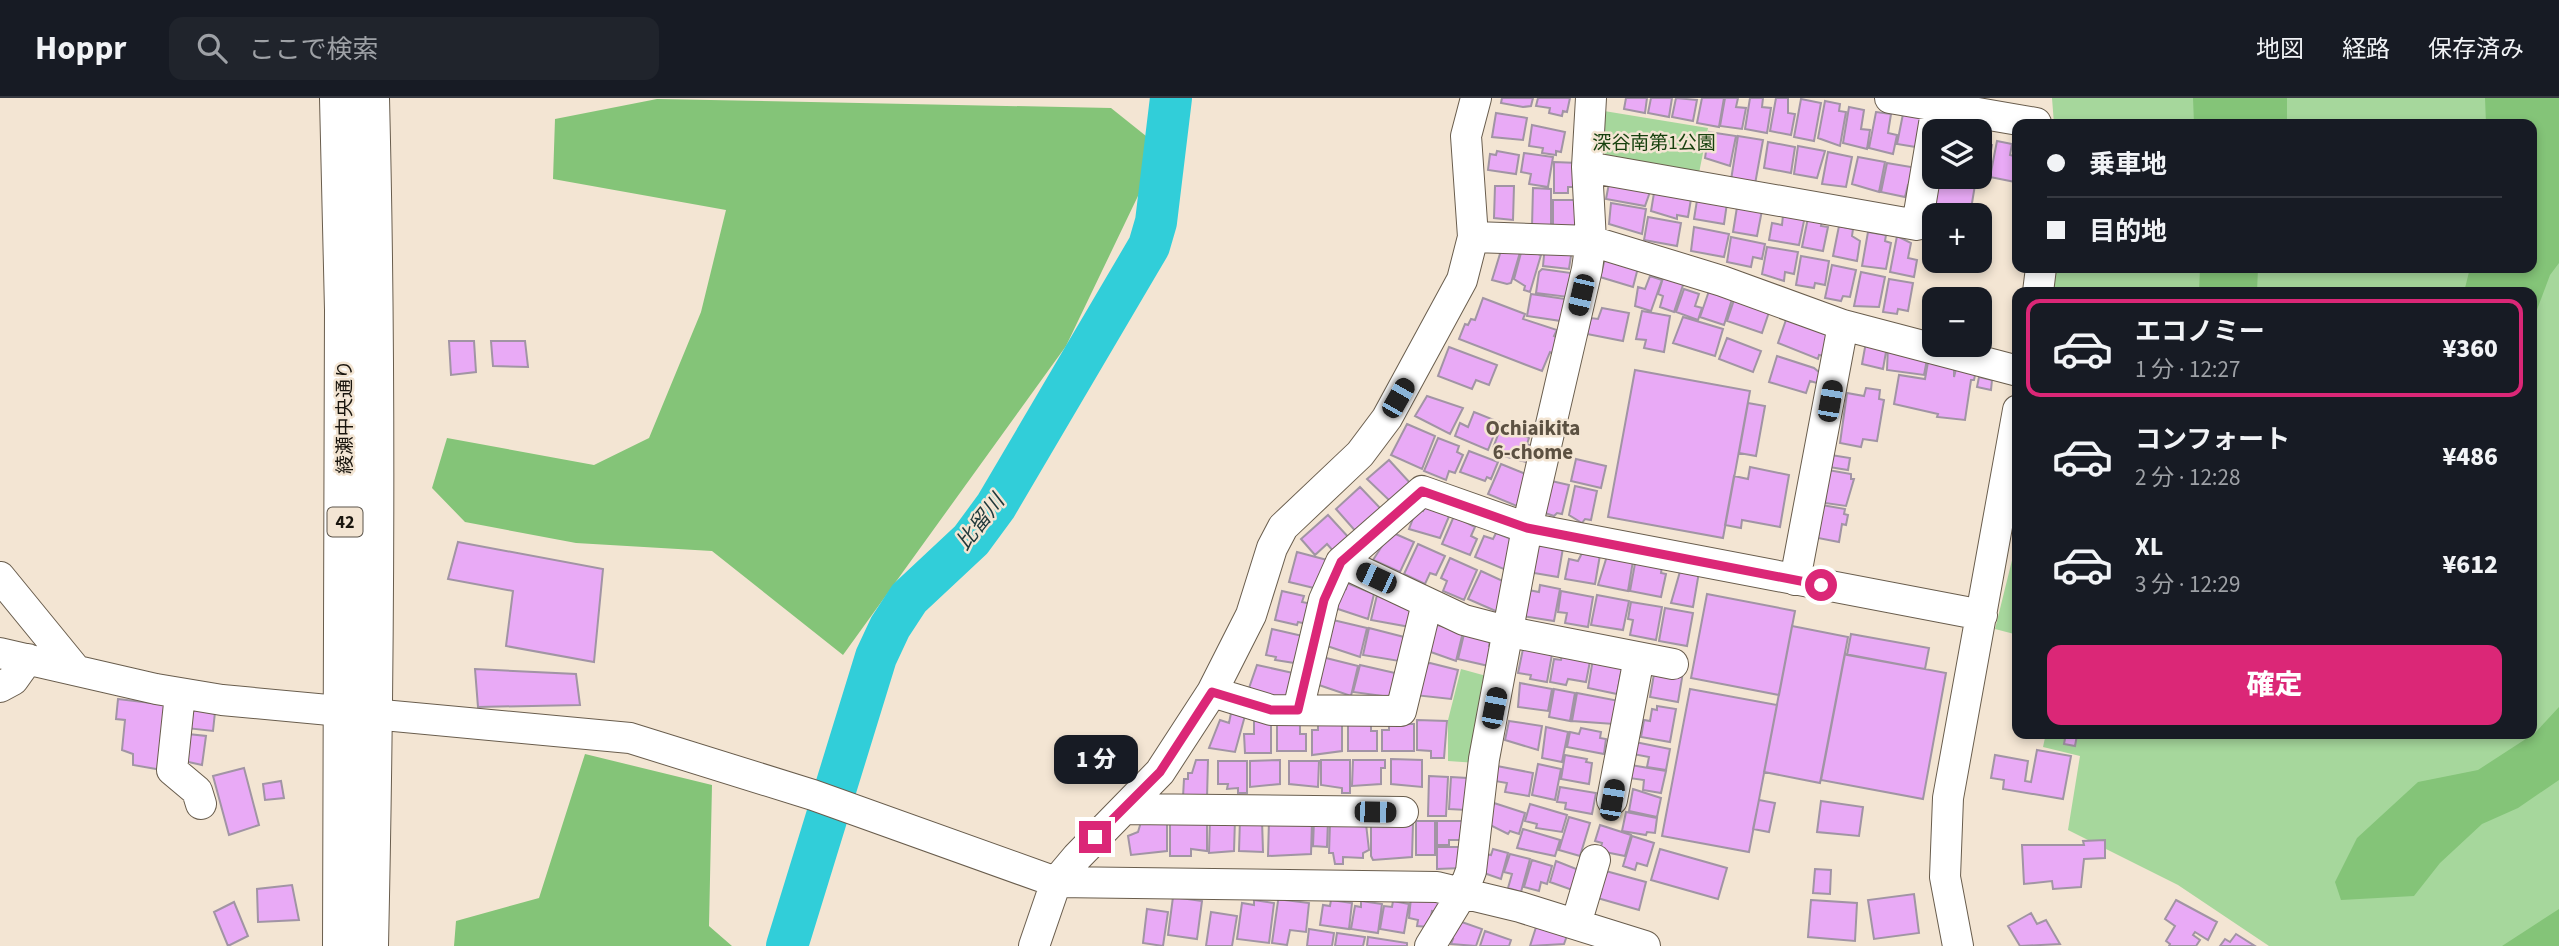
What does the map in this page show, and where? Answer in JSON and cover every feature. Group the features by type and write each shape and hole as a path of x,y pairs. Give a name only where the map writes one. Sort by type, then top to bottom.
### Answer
{"main road":[{"name":"綾瀬中央通り","path":"339,98 344,310 369,946"},
{"name":"綾瀬中央通り","path":"342,946 360,712 374,288 370,98"}],"street":[{"path":"1034,946 1056,882 1095,837 1126,809 1160,772 1212,692 1251,615 1272,548 1283,527 1360,454 1387,418 1462,280 1473,237 1465,148 1468,123 1476,98"},
{"path":"1430,946 1463,892 1471,871 1484,759 1510,632 1527,528 1591,241 1587,167 1591,98"},
{"path":"1890,98 2012,120"},
{"path":"2034,98 2036,119"},
{"path":"1587,167 1917,225 1937,106"},
{"path":"1473,237 1591,241 1722,281 1843,325 2012,369"},
{"path":"1795,580 1843,325"},
{"path":"1958,946 1945,877 1948,798 2012,444"},
{"path":"1298,710 1324,600 1341,562 1422,491 1527,528 1982,615"},
{"path":"1341,562 1464,620 1510,632 1673,664"},
{"path":"0,577 76,670"},
{"path":"1212,692 1271,710 1401,711 1427,603"},
{"path":"0,687 13,680 14,656 180,694 630,738 826,800 1056,882 1426,886 1463,892 1645,946"},
{"path":"1612,800 1639,659"},
{"path":"180,694 172,770 197,791 201,804"},
{"path":"1126,809 1403,812"},
{"path":"1576,924 1595,860"}],"green space":[{"path":"2052,98 2559,98 2559,946 2269,946 2178,885 2068,830 2080,756 2043,747 2045,739 2537,739 2537,287 2050,287 2051,273 2537,273 2537,119 2054,119"},
{"path":"2193,98 2287,98 2287,119 2194,119"},
{"path":"2485,98 2559,98 2559,263 2550,275 2537,310 2537,287 2465,287 2469,273 2537,273 2537,119 2486,119"},
{"path":"657,99 1111,108 1161,148 1066,346 843,655 712,551 576,543 465,522 432,488 447,438 594,465 649,438 701,312 726,210 553,179 555,119"},
{"name":"深谷南第1公園","path":"1598,110 1708,128 1699,173 1604,158 1597,149"},
{"path":"2200,273 2258,273 2257,287 2199,287"},
{"path":"2012,560 2012,633 1995,629"},
{"path":"1461,669 1490,677 1477,763 1448,761 1448,720"},
{"path":"2559,707 2559,780 2518,808 2482,824 2440,863 2414,896 2341,900 2335,882 2357,838 2418,782 2478,770 2526,739 2537,739 2537,731"},
{"path":"585,754 712,785 709,926 732,946 454,946 456,921 539,898"},
{"path":"2559,909 2559,946 2502,946"}],"building":[{"path":"1502,98 1533,98 1531,106 1523,107 1501,103"},
{"path":"1538,98 1570,98 1567,112 1563,111 1562,116 1549,113 1550,108 1536,106"},
{"path":"1626,98 1647,98 1645,113 1624,109"},
{"path":"1651,98 1672,98 1669,117 1648,113"},
{"path":"1676,98 1697,100 1693,121 1672,117"},
{"path":"1702,98 1724,98 1719,127 1697,123"},
{"path":"1725,98 1738,98 1736,107 1746,108 1742,129 1720,126"},
{"path":"1750,98 1763,98 1762,107 1771,108 1767,133 1745,129"},
{"path":"1776,98 1788,98 1788,113 1795,114 1791,135 1770,131"},
{"path":"1801,99 1821,103 1814,141 1794,137"},
{"path":"1825,101 1840,104 1839,111 1846,112 1840,146 1818,138"},
{"path":"1849,107 1864,110 1861,129 1870,130 1867,149 1843,143"},
{"path":"1876,112 1891,114 1888,133 1897,135 1893,154 1869,148"},
{"path":"1496,113 1527,118 1523,140 1492,137"},
{"path":"1903,114 1924,118 1922,148 1897,144"},
{"path":"1532,125 1565,132 1561,152 1556,151 1556,155 1542,153 1543,148 1529,146"},
{"path":"1709,132 1736,136 1730,166 1705,158"},
{"path":"1738,136 1763,140 1755,184 1731,180"},
{"path":"1997,141 2012,144 2012,181 1992,177"},
{"path":"1768,142 1795,147 1791,173 1764,168"},
{"path":"1798,146 1825,151 1817,178 1794,174"},
{"path":"1497,151 1519,155 1516,174 1488,170 1490,154 1496,155"},
{"path":"1828,152 1852,157 1846,187 1822,184"},
{"path":"1524,153 1553,157 1548,187 1529,184 1531,174 1521,172"},
{"path":"1858,157 1885,162 1879,192 1852,184"},
{"path":"1554,162 1578,163 1578,187 1568,187 1568,193 1554,193"},
{"path":"1887,163 1917,168 1914,186 1908,185 1905,197 1881,192"},
{"path":"1610,178 1652,186 1645,206 1606,199"},
{"path":"1495,186 1514,186 1513,220 1494,218"},
{"path":"1533,188 1551,189 1551,228 1532,227"},
{"path":"1936,189 1974,189 1972,203 1933,203"},
{"path":"1654,193 1691,199 1688,217 1677,215 1677,219 1651,211"},
{"path":"1698,194 1727,203 1724,224 1694,219"},
{"path":"1553,200 1579,200 1578,229 1553,229"},
{"path":"1738,201 1763,205 1757,236 1733,232"},
{"path":"1611,203 1646,209 1642,234 1609,224"},
{"path":"1809,213 1823,216 1821,226 1828,227 1823,251 1802,247"},
{"path":"1783,215 1805,216 1799,245 1769,240 1772,223 1782,225"},
{"path":"1648,217 1681,223 1677,246 1644,240"},
{"path":"1839,226 1853,229 1852,236 1860,241 1857,261 1833,256"},
{"path":"1694,227 1729,234 1724,257 1691,251"},
{"path":"1868,232 1886,235 1885,241 1891,243 1886,269 1862,266"},
{"path":"1897,236 1911,243 1908,258 1917,260 1914,277 1890,272"},
{"path":"1731,237 1765,244 1762,259 1753,257 1751,267 1727,262"},
{"path":"1503,244 1521,249 1511,283 1507,284 1492,280"},
{"path":"1545,245 1572,249 1569,269 1543,266"},
{"path":"1767,247 1798,252 1794,274 1785,272 1784,281 1762,274"},
{"path":"1522,249 1541,255 1530,292 1524,290 1525,286 1514,279"},
{"path":"1801,256 1829,261 1825,285 1815,283 1814,288 1796,285"},
{"path":"1605,259 1640,260 1633,287 1600,277"},
{"path":"1832,265 1856,270 1850,297 1843,296 1841,301 1825,298"},
{"path":"1542,269 1571,273 1568,297 1536,293 1539,272"},
{"path":"1861,272 1885,277 1879,307 1854,306"},
{"path":"1664,275 1684,282 1674,312 1660,307 1663,296 1658,294"},
{"path":"1650,276 1662,280 1651,311 1635,306 1638,287 1645,289"},
{"path":"1889,279 1913,283 1908,311 1898,309 1897,314 1883,312"},
{"path":"1710,288 1733,296 1724,325 1700,317"},
{"path":"1684,289 1699,294 1695,306 1702,308 1698,320 1676,312"},
{"path":"1531,294 1565,299 1561,321 1527,316"},
{"path":"1736,294 1771,306 1762,333 1727,321"},
{"path":"1483,298 1525,314 1523,319 1557,330 1554,336 1560,339 1554,354 1550,352 1542,371 1459,339 1465,324 1468,325 1471,319 1475,320"},
{"path":"1602,308 1629,313 1623,341 1587,334 1591,318 1598,319"},
{"path":"1642,311 1670,316 1664,352 1644,348 1646,340 1636,339"},
{"path":"1788,314 1833,333 1824,356 1819,355 1818,359 1778,343"},
{"path":"1683,317 1723,329 1715,356 1673,343"},
{"path":"1727,338 1761,351 1753,372 1719,359"},
{"path":"449,341 474,341 476,372 451,375"},
{"path":"491,341 525,341 528,367 493,366"},
{"path":"1866,342 1887,346 1883,369 1862,364"},
{"path":"1888,346 1922,353 1922,357 1927,357 1924,375 1887,370"},
{"path":"1449,347 1497,365 1489,385 1476,380 1472,389 1438,376"},
{"path":"1777,356 1814,368 1820,373 1817,383 1810,381 1806,393 1769,382"},
{"path":"1958,361 1977,366 1974,380 1971,380 1965,420 1937,417 1938,414 1894,404 1899,375 1925,379 1928,362 1954,365 1954,377"},
{"path":"1635,370 1750,391 1723,538 1608,517"},
{"path":"1979,377 1992,380 1991,390 1977,387"},
{"path":"1866,388 1880,390 1879,399 1884,400 1877,441 1863,439 1861,447 1840,443 1847,393 1864,396"},
{"path":"1427,396 1463,408 1450,434 1415,416"},
{"path":"1748,403 1765,406 1756,456 1739,453"},
{"path":"1474,412 1499,422 1488,450 1455,436 1460,423 1468,427"},
{"path":"1407,424 1435,436 1422,469 1391,455"},
{"path":"1501,427 1529,438 1527,444 1533,447 1526,462 1500,455 1501,452 1493,448"},
{"path":"1438,438 1459,446 1457,452 1463,455 1455,473 1449,471 1446,480 1424,471"},
{"path":"1469,451 1498,462 1491,479 1487,477 1485,481 1460,472"},
{"path":"1831,455 1850,458 1848,470 1829,467"},
{"path":"1576,459 1606,466 1601,488 1571,481"},
{"path":"1389,460 1411,484 1391,502 1367,479"},
{"path":"1501,464 1528,475 1519,507 1488,494"},
{"path":"1750,467 1789,475 1780,527 1742,520 1741,528 1725,525 1734,476 1748,479"},
{"path":"1828,470 1851,474 1851,479 1854,479 1846,506 1825,503"},
{"path":"1547,480 1569,485 1562,514 1557,513 1554,516 1545,513"},
{"path":"1575,486 1597,491 1591,520 1585,519 1582,523 1569,515"},
{"path":"1360,487 1381,509 1358,534 1336,509"},
{"path":"1426,504 1450,514 1440,538 1409,529 1417,508 1423,511"},
{"path":"1822,505 1845,509 1844,514 1848,515 1846,525 1842,524 1839,542 1818,538"},
{"path":"1328,515 1350,539 1335,553 1327,544 1315,555 1301,539"},
{"path":"1454,516 1475,527 1471,536 1477,539 1470,555 1442,544"},
{"path":"1391,532 1414,542 1400,572 1373,560"},
{"path":"1496,533 1511,539 1509,545 1514,548 1506,570 1475,557 1484,536 1493,539"},
{"path":"458,542 603,569 594,662 506,646 513,591 448,579"},
{"path":"1533,542 1563,548 1558,577 1528,572"},
{"path":"1418,544 1445,556 1436,575 1430,573 1425,584 1404,574"},
{"path":"1583,551 1600,555 1595,584 1565,579 1569,559 1578,561"},
{"path":"1297,552 1327,560 1314,588 1289,582"},
{"path":"1607,556 1633,561 1628,591 1598,585"},
{"path":"1450,558 1477,570 1464,600 1443,591 1447,581 1441,578"},
{"path":"1636,558 1662,567 1661,573 1666,574 1661,597 1630,591"},
{"path":"1681,568 1699,572 1693,607 1671,603"},
{"path":"1481,571 1505,582 1498,612 1468,599"},
{"path":"1347,583 1374,594 1368,619 1335,608 1340,587 1346,589"},
{"path":"1540,585 1560,589 1554,621 1523,616 1528,590 1539,592"},
{"path":"1282,591 1304,596 1302,602 1312,604 1307,624 1298,622 1297,625 1275,620"},
{"path":"1561,591 1593,597 1588,627 1565,623 1567,613 1558,612"},
{"path":"1707,594 1795,611 1779,695 1691,678"},
{"path":"1377,595 1412,607 1410,627 1371,620"},
{"path":"1597,595 1629,601 1623,630 1591,625"},
{"path":"1631,602 1662,607 1656,640 1630,635 1633,620 1628,619"},
{"path":"1665,608 1693,613 1687,646 1659,641"},
{"path":"1333,620 1367,628 1360,657 1327,646"},
{"path":"1434,624 1463,632 1456,661 1428,651"},
{"path":"1792,626 1848,637 1820,783 1764,772"},
{"path":"1369,628 1408,638 1399,661 1363,655"},
{"path":"1272,629 1307,637 1301,664 1275,660 1276,657 1266,655"},
{"path":"1464,634 1490,640 1489,646 1498,648 1493,667 1458,659"},
{"path":"1851,634 1929,648 1925,669 1847,655"},
{"path":"1523,649 1553,649 1547,682 1530,679 1531,675 1518,673"},
{"path":"1563,651 1591,656 1586,682 1568,679 1566,685 1550,682 1554,659 1561,660"},
{"path":"1845,654 1946,673 1923,799 1821,780"},
{"path":"1322,657 1358,666 1351,696 1316,684"},
{"path":"1593,659 1622,668 1617,694 1588,688"},
{"path":"1425,664 1458,670 1451,699 1414,695"},
{"path":"1257,665 1293,673 1287,698 1248,691"},
{"path":"1360,665 1395,673 1390,697 1353,692"},
{"path":"475,669 576,674 580,705 478,707"},
{"path":"1683,672 1678,702 1650,697 1654,674"},
{"path":"1520,683 1552,689 1548,711 1518,707"},
{"path":"1554,689 1575,693 1570,721 1549,717"},
{"path":"1690,689 1777,705 1749,852 1662,836"},
{"path":"1577,693 1619,701 1614,724 1572,721"},
{"path":"118,699 168,705 162,770 133,765 133,754 122,750 125,720 116,719"},
{"path":"1657,706 1676,709 1670,742 1641,737 1644,720 1650,721 1652,709 1657,710"},
{"path":"191,709 215,712 213,731 186,728"},
{"path":"1246,712 1235,752 1209,748 1220,720 1229,723 1231,713"},
{"path":"1277,719 1300,720 1300,734 1306,734 1306,751 1277,751"},
{"path":"1318,720 1342,724 1342,751 1312,755 1312,730 1318,730"},
{"path":"1417,720 1447,721 1444,758 1431,758 1431,751 1417,750"},
{"path":"1254,721 1271,721 1271,753 1245,753 1244,734 1254,734"},
{"path":"1371,721 1371,731 1377,731 1377,751 1348,751 1348,725"},
{"path":"1509,721 1542,726 1538,750 1505,740"},
{"path":"1389,724 1414,724 1414,751 1382,751 1382,730 1389,730"},
{"path":"1546,727 1568,732 1562,762 1542,758"},
{"path":"1581,728 1601,732 1600,738 1606,739 1604,754 1567,747 1570,732 1579,734"},
{"path":"188,734 206,736 202,765 184,761"},
{"path":"2065,739 2076,739 2075,746 2064,744"},
{"path":"1635,742 1670,749 1666,770 1647,767 1649,757 1633,754"},
{"path":"2037,750 2071,756 2063,799 2003,789 2004,780 1991,778 1995,755 2028,761 2025,781 2031,782"},
{"path":"1565,755 1587,759 1586,762 1592,763 1589,784 1561,779"},
{"path":"1391,759 1422,760 1422,787 1391,784"},
{"path":"1196,760 1208,760 1207,798 1183,797 1184,779 1188,779 1188,773 1192,773"},
{"path":"1280,760 1280,784 1250,787 1250,761"},
{"path":"1321,760 1350,760 1350,793 1342,793 1342,788 1321,785"},
{"path":"1353,760 1385,760 1385,768 1381,768 1381,784 1352,786"},
{"path":"1218,761 1247,761 1247,793 1238,793 1238,788 1227,789 1228,784 1218,784"},
{"path":"1289,761 1319,761 1318,787 1289,784"},
{"path":"1538,764 1561,769 1555,800 1532,795"},
{"path":"1631,765 1666,771 1661,793 1643,790 1644,780 1629,778"},
{"path":"1497,766 1533,773 1529,796 1505,792 1507,783 1495,781"},
{"path":"244,768 259,825 229,835 213,776"},
{"path":"1429,776 1448,777 1446,816 1428,816"},
{"path":"1451,777 1467,778 1466,810 1449,809"},
{"path":"281,781 284,798 265,800 263,784"},
{"path":"1560,787 1596,793 1592,814 1565,809 1566,803 1557,802"},
{"path":"1633,789 1661,798 1657,817 1629,811"},
{"path":"1759,800 1775,803 1769,832 1753,829"},
{"path":"1821,801 1863,807 1859,836 1817,832"},
{"path":"1494,803 1525,813 1519,834 1510,831 1508,834 1488,824"},
{"path":"1530,804 1567,815 1562,832 1536,828 1537,824 1525,821"},
{"path":"1626,812 1657,818 1655,833 1647,832 1646,835 1622,831"},
{"path":"1569,817 1590,823 1580,856 1559,850"},
{"path":"1210,818 1235,819 1234,851 1209,853"},
{"path":"1240,819 1262,820 1263,852 1239,851"},
{"path":"1269,820 1312,822 1311,854 1268,856"},
{"path":"1314,820 1328,820 1327,847 1313,846"},
{"path":"1170,821 1207,822 1207,851 1191,849 1191,856 1170,856"},
{"path":"1416,821 1435,821 1435,855 1416,855"},
{"path":"1437,821 1463,821 1465,840 1449,840 1449,845 1437,845"},
{"path":"1141,822 1167,822 1167,851 1131,855 1128,836 1138,832"},
{"path":"1371,822 1413,823 1412,857 1373,860"},
{"path":"1330,824 1366,824 1369,850 1363,853 1363,858 1343,857 1343,864 1335,864 1333,853 1329,853"},
{"path":"1600,825 1631,835 1625,856 1600,851 1602,843 1595,841"},
{"path":"1523,829 1560,840 1555,856 1517,848"},
{"path":"1632,836 1654,843 1647,866 1637,863 1635,870 1623,866"},
{"path":"2105,840 2105,858 2084,859 2081,887 2053,889 2052,881 2024,884 2022,845 2084,845 2083,841"},
{"path":"1437,847 1463,847 1462,868 1437,869"},
{"path":"1493,849 1508,853 1501,879 1481,872 1485,854 1491,855"},
{"path":"1660,849 1727,868 1718,899 1651,880"},
{"path":"1510,854 1530,859 1521,892 1508,888 1512,874 1504,872"},
{"path":"1532,860 1552,866 1547,884 1541,882 1539,891 1524,887"},
{"path":"1556,861 1584,872 1578,892 1550,882"},
{"path":"1815,869 1831,870 1830,894 1813,893"},
{"path":"1602,870 1646,882 1639,910 1594,897"},
{"path":"292,885 299,920 258,922 257,889"},
{"path":"1279,894 1285,900 1309,903 1306,932 1290,930 1287,945 1272,943"},
{"path":"1914,894 1919,933 1874,939 1868,900"},
{"path":"1173,897 1202,901 1197,939 1168,935"},
{"path":"1440,897 1437,912 1432,911 1429,927 1417,926 1418,920 1409,918 1411,898"},
{"path":"1254,900 1274,903 1269,943 1237,939 1242,903 1254,905"},
{"path":"1331,900 1352,903 1349,929 1320,925 1323,905 1330,906"},
{"path":"1811,900 1857,903 1855,941 1808,937"},
{"path":"2176,900 2217,922 2208,940 2195,932 2193,935 2200,940 2196,946 2169,946 2166,941 2175,926 2165,919"},
{"path":"1361,901 1382,904 1378,933 1351,929 1355,906 1361,907"},
{"path":"1393,901 1409,904 1404,933 1380,929 1384,906 1392,907"},
{"path":"234,902 248,936 228,946 214,912"},
{"path":"1147,909 1168,912 1163,946 1143,943"},
{"path":"1211,912 1237,916 1232,946 1206,946"},
{"path":"2031,913 2037,924 2046,920 2060,944 2020,946 2008,926"},
{"path":"1456,920 1482,929 1476,946 1451,944 1453,939 1449,938"},
{"path":"1538,921 1569,930 1564,944 1530,946"},
{"path":"1309,929 1334,933 1332,946 1307,946"},
{"path":"1485,931 1511,940 1509,946 1480,946"},
{"path":"1337,933 1365,937 1363,946 1335,946"},
{"path":"2236,934 2255,946 2220,946 2225,939 2230,942"},
{"path":"1368,937 1407,943 1407,946 1367,946"}],"waterway":[{"name":"比留川","path":"787,946 876,657 890,627 909,598 971,540 996,506 1149,246 1156,222 1171,98"}],"district":[{"name":"Ochiaikita 6-chome","path":"1533,440"}],"route":[{"path":"1095,837 1126,809 1160,772 1212,692 1271,710 1298,710 1324,600 1341,562 1422,491 1527,528 1821,585"}]}
